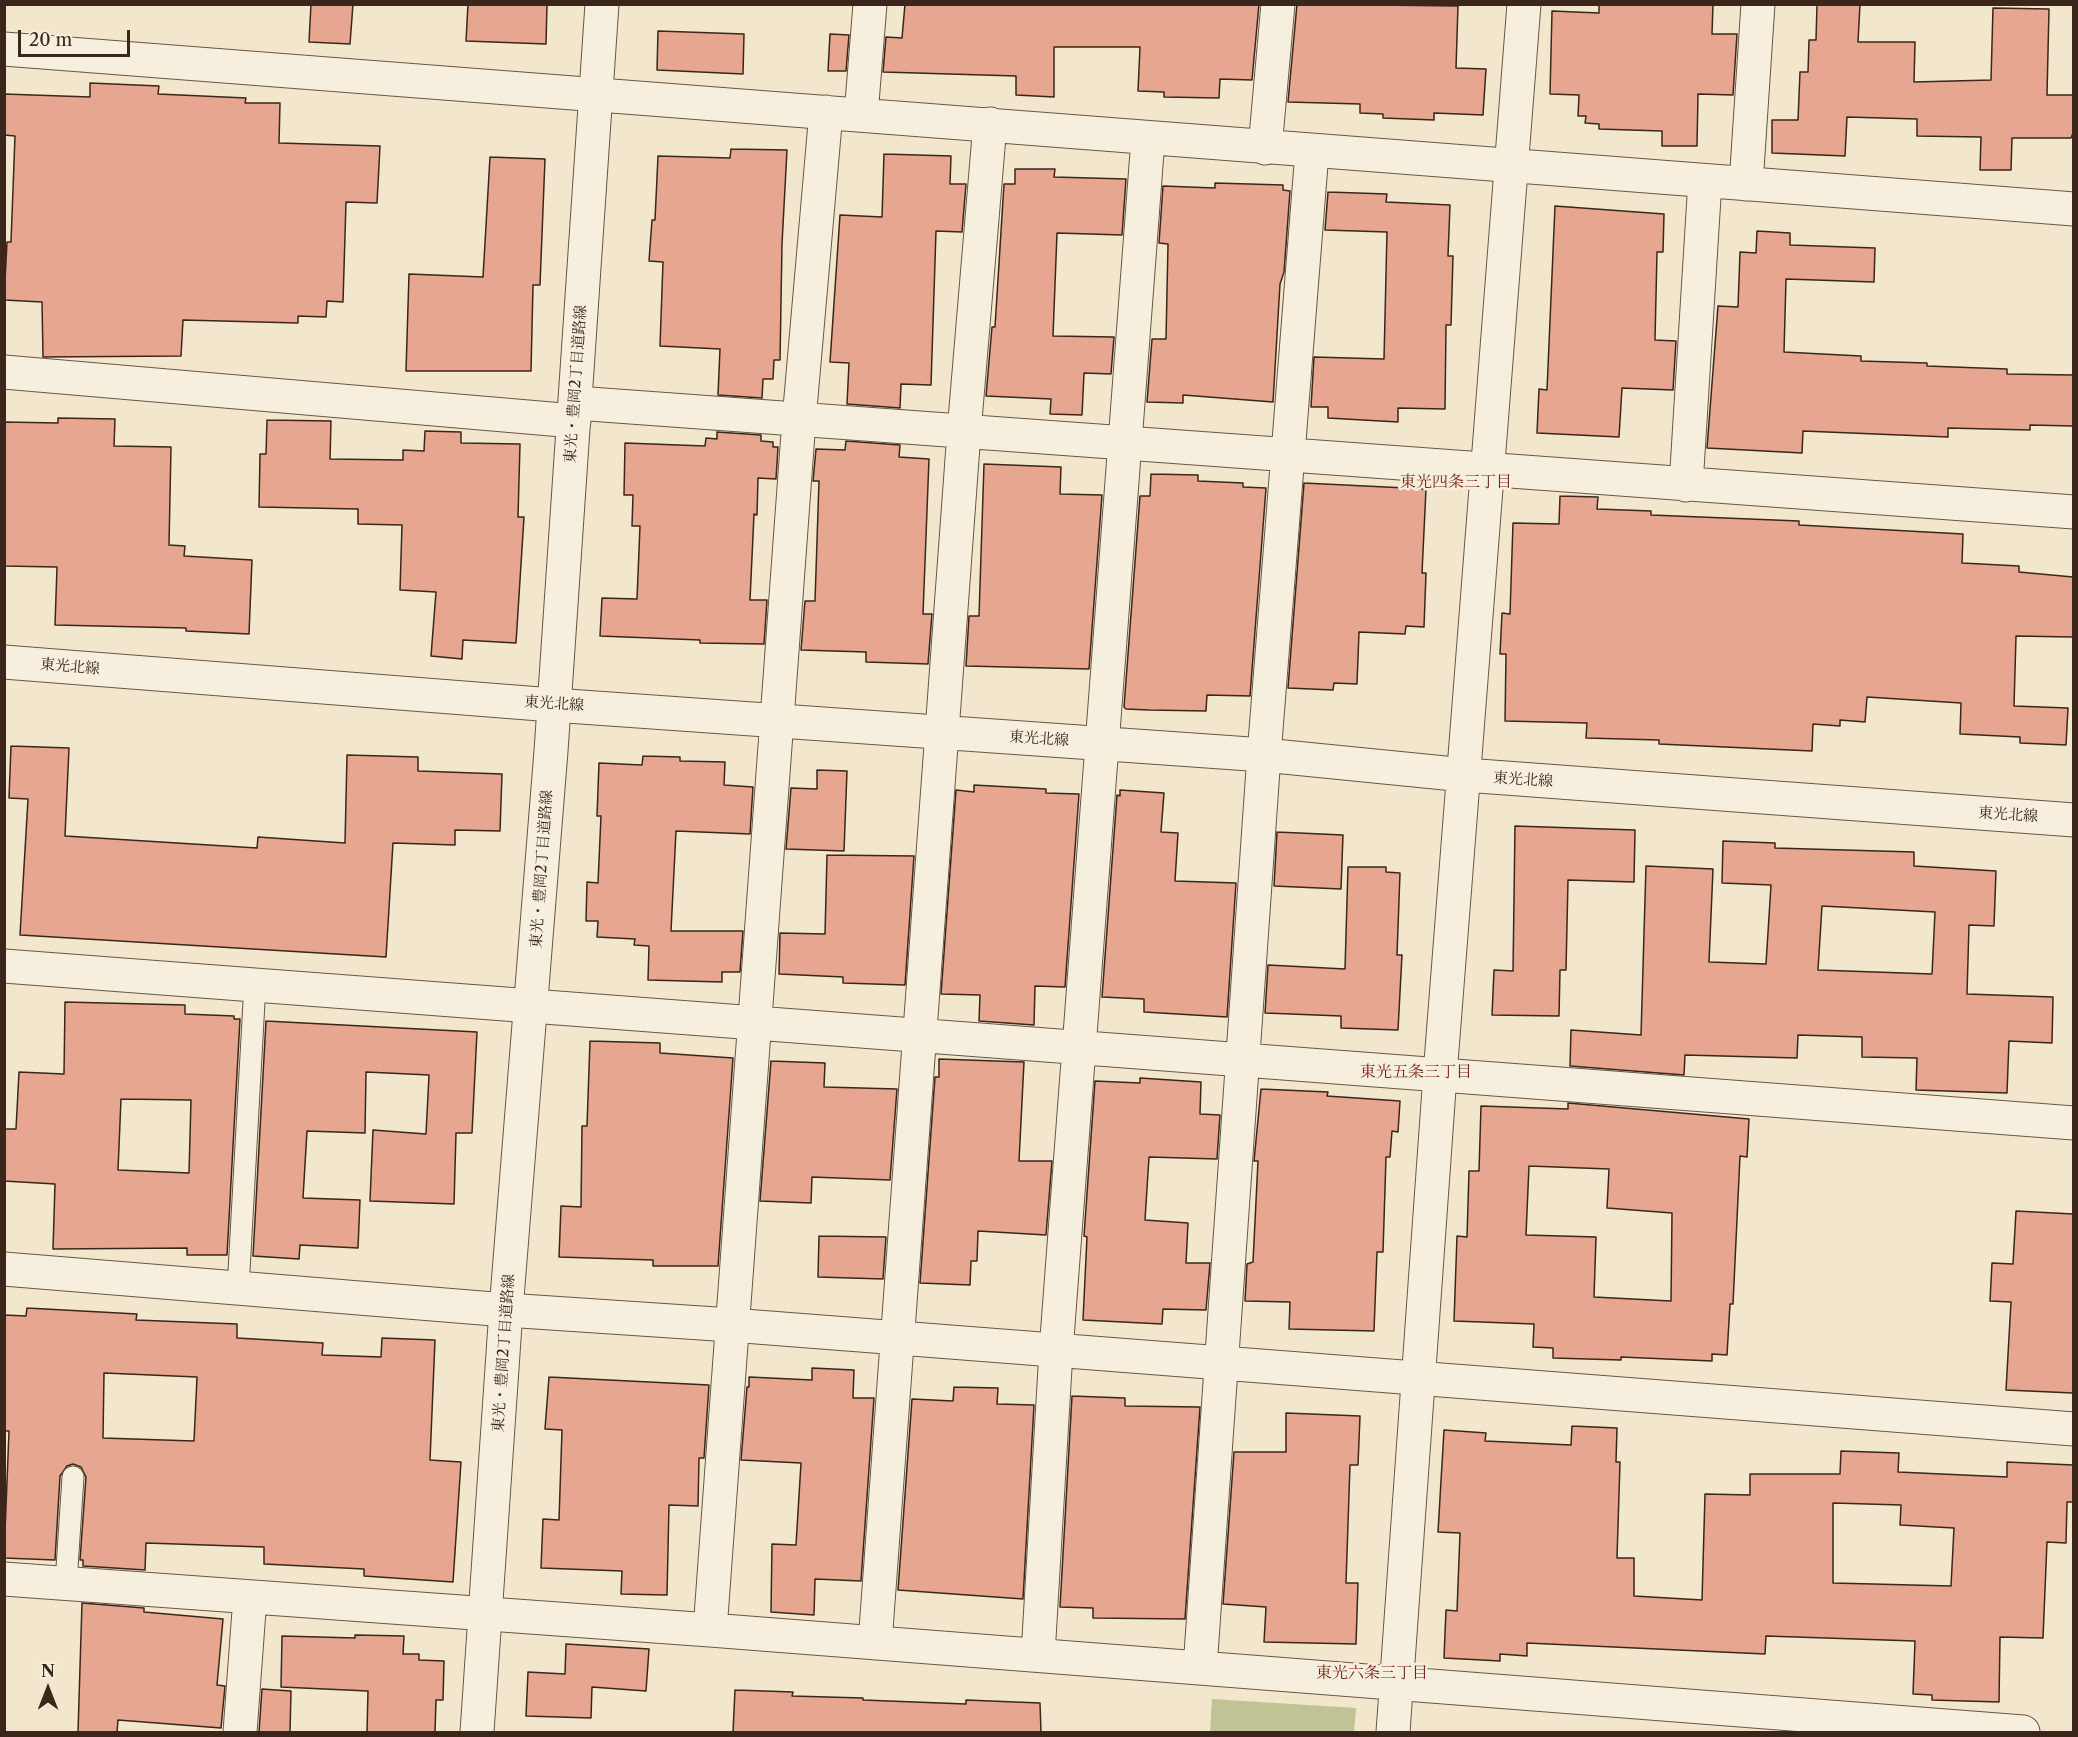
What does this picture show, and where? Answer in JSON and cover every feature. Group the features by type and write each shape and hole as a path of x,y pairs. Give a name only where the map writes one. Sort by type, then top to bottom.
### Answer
{"street":[{"name":"東光・豊岡2丁目道路線","path":"477,1732 487,1614 506,1310 575,412 602,4"},
{"path":"861,115 870,4"},
{"path":"1265,148 1278,4"},
{"path":"1393,1732 1440,1076 1524,4"},
{"path":"1746,184 1758,4"},
{"path":"4,49 990,124 1312,152 2073,209"},
{"path":"710,1630 799,420 826,112"},
{"path":"875,1643 964,432 990,124"},
{"path":"1038,1655 1056,1351 1148,139"},
{"path":"1200,1668 1264,755 1312,152"},
{"path":"1686,485 1705,181"},
{"path":"4,372 575,412 799,420 2073,512"},
{"name":"東光北線","path":"4,662 553,705 1264,755 1465,776 2073,820"},
{"path":"4,966 531,1004 1440,1076 2073,1123"},
{"path":"4,1269 506,1310 731,1325 2073,1430"},
{"path":"4,1579 710,1630 2023,1732"},
{"path":"240,1732 250,1597"}],"lane":[{"path":"238,1288 255,984"},
{"path":"66,1583 73,1477"}],"green space":[{"path":"1212,1699 1356,1708 1354,1732 1210,1732"}],"building":[{"path":"311,4 353,4 350,44 309,42"},
{"path":"468,4 547,4 546,44 466,41"},
{"path":"905,4 1259,4 1252,80 1220,79 1219,98 1164,97 1164,92 1138,91 1140,47 1054,47 1054,97 1016,95 1016,76 883,72 886,37 902,38"},
{"path":"1297,4 1458,6 1456,68 1486,69 1483,115 1434,113 1434,120 1383,118 1383,114 1360,113 1360,104 1288,102"},
{"path":"1599,4 1713,4 1712,34 1737,34 1733,95 1698,94 1697,146 1662,146 1662,131 1599,129 1599,124 1585,123 1586,116 1578,116 1579,95 1550,94 1552,11 1599,13"},
{"path":"1817,4 1860,4 1858,42 1915,42 1914,82 1991,80 1993,8 2049,9 2047,95 2073,95 2071,138 2012,138 2011,170 1980,170 1981,137 1917,136 1917,119 1847,117 1845,156 1772,153 1772,120 1798,120 1800,72 1808,72 1809,40 1816,40"},
{"path":"658,31 744,34 743,74 657,70"},
{"path":"830,34 849,35 846,71 828,71"},
{"path":"90,83 159,86 158,94 246,98 245,103 280,103 279,143 380,146 377,203 346,202 343,302 327,301 326,317 298,316 298,323 183,320 181,356 43,357 42,302 4,300 7,242 11,242 15,136 4,135 4,94 90,97"},
{"path":"731,149 787,150 782,244 780,360 774,360 773,379 763,379 762,398 718,395 720,349 660,346 663,262 649,261 652,220 655,220 658,156 730,158"},
{"path":"884,154 951,156 950,184 966,184 962,232 936,231 931,385 901,384 900,408 847,404 849,363 830,362 840,215 882,217"},
{"path":"490,157 545,159 540,285 533,285 531,371 406,371 409,274 483,277"},
{"path":"1015,169 1055,169 1054,177 1126,179 1122,235 1057,233 1053,336 1114,337 1111,374 1084,373 1082,415 1050,414 1051,399 986,396 992,327 995,327 1004,184 1015,184"},
{"path":"1215,183 1283,185 1283,190 1290,191 1284,272 1280,284 1273,402 1183,395 1183,403 1147,402 1152,339 1166,339 1168,244 1159,243 1163,186 1215,188"},
{"path":"1328,192 1387,194 1386,202 1450,205 1448,256 1453,256 1451,325 1446,325 1445,409 1398,408 1398,422 1328,418 1328,407 1311,407 1314,357 1384,359 1387,232 1325,230"},
{"path":"1555,206 1664,214 1663,252 1657,252 1655,340 1676,341 1673,390 1622,388 1619,437 1537,433 1539,389 1547,390"},
{"path":"1757,231 1790,233 1790,245 1875,248 1874,282 1786,279 1784,352 1861,356 1861,361 2007,369 2007,374 2073,375 2073,426 2030,425 2030,430 1948,428 1948,437 1803,431 1802,453 1707,448 1718,306 1738,307 1740,252 1756,253"},
{"path":"58,418 115,419 114,446 171,447 169,545 185,546 184,556 252,560 249,634 186,631 186,628 55,625 57,567 4,566 4,422 58,423"},
{"path":"267,420 331,421 330,459 403,460 403,450 424,451 425,431 461,432 461,443 520,444 518,517 524,517 516,643 463,640 462,659 431,656 436,592 400,590 402,525 358,524 358,509 259,507 260,454 266,454"},
{"path":"717,432 761,435 761,441 773,442 773,447 778,447 776,479 758,478 757,515 754,514 750,600 767,600 764,644 700,643 700,640 600,636 602,598 637,599 640,526 632,526 633,495 624,495 625,443 705,446 706,438 717,439"},
{"path":"846,441 900,445 899,457 929,459 923,614 932,614 928,664 866,662 866,652 801,650 805,601 815,601 819,481 813,481 816,449 845,450"},
{"path":"984,464 1061,467 1060,494 1102,495 1089,669 966,666 969,616 979,616"},
{"path":"1151,474 1198,475 1198,481 1243,483 1243,487 1266,488 1250,696 1207,695 1206,711 1126,709 1124,707 1140,496 1150,496"},
{"path":"1304,483 1426,489 1422,573 1426,573 1424,627 1406,626 1405,634 1359,632 1357,684 1334,683 1333,690 1288,688"},
{"path":"1560,496 1598,497 1597,509 1651,511 1651,515 1799,521 1799,525 1963,534 1962,563 2019,566 2019,572 2073,577 2073,637 2016,636 2014,706 2068,708 2066,745 2020,743 2020,737 1960,734 1961,703 1867,697 1865,722 1840,720 1840,726 1813,724 1812,751 1659,744 1659,740 1586,738 1587,723 1505,721 1506,654 1500,654 1502,613 1510,614 1513,523 1559,524"},
{"path":"11,746 69,748 65,836 257,848 258,837 345,843 347,755 418,757 418,771 502,774 500,831 455,830 455,845 393,843 386,957 20,935 28,799 9,798"},
{"path":"643,756 680,757 680,761 725,762 724,785 753,787 750,834 676,831 671,931 743,931 740,972 722,972 722,982 648,980 649,946 634,945 635,939 597,937 598,921 586,921 587,882 598,883 601,816 597,816 599,763 642,765"},
{"path":"817,770 847,771 844,851 786,849 791,788 817,789"},
{"path":"974,785 1046,789 1046,793 1079,794 1065,987 1035,986 1034,1025 979,1021 980,995 941,994 956,790 974,792"},
{"path":"1120,790 1164,793 1161,832 1178,833 1175,881 1236,883 1227,1017 1144,1012 1144,999 1102,997 1117,795 1120,796"},
{"path":"1515,826 1635,830 1634,882 1568,880 1566,970 1560,970 1559,1016 1492,1015 1494,970 1513,971"},
{"path":"1277,832 1343,835 1341,889 1274,886"},
{"path":"1723,841 1775,843 1775,848 1914,852 1914,866 1996,871 1994,926 1969,925 1967,994 2053,997 2052,1043 2009,1041 2007,1093 1916,1090 1917,1058 1862,1057 1862,1037 1798,1035 1797,1058 1685,1055 1684,1075 1570,1066 1571,1030 1641,1035 1646,866 1713,869 1709,962 1766,964 1771,885 1722,883","holes":["1822,906 1935,912 1932,974 1818,970"]},
{"path":"827,855 914,856 905,985 843,983 843,977 779,974 780,933 825,934"},
{"path":"1348,867 1386,867 1386,872 1400,873 1397,955 1402,955 1398,1030 1341,1028 1341,1016 1265,1013 1268,965 1345,969"},
{"path":"65,1002 185,1005 185,1014 234,1016 234,1019 240,1019 227,1255 187,1255 187,1248 53,1249 55,1184 4,1181 4,1129 16,1129 19,1072 64,1074","holes":["121,1099 191,1100 189,1173 118,1170"]},
{"path":"266,1021 477,1032 472,1133 456,1133 454,1204 370,1201 373,1130 426,1134 429,1075 366,1072 365,1133 307,1131 303,1198 360,1200 358,1248 300,1245 299,1259 253,1256"},
{"path":"590,1041 660,1043 660,1053 733,1058 718,1266 653,1266 653,1260 559,1257 561,1206 581,1207 582,1126 587,1126"},
{"path":"939,1059 1024,1062 1019,1161 1052,1161 1046,1235 978,1231 977,1261 971,1261 970,1285 920,1283 935,1077 939,1077"},
{"path":"771,1061 825,1063 824,1087 897,1089 890,1180 812,1177 811,1203 760,1201"},
{"path":"1140,1078 1201,1082 1200,1114 1220,1115 1217,1159 1149,1157 1145,1220 1188,1223 1186,1263 1210,1263 1206,1310 1163,1309 1162,1324 1083,1320 1087,1237 1084,1236 1095,1081 1140,1083"},
{"path":"1261,1089 1328,1092 1327,1096 1400,1101 1398,1132 1392,1131 1390,1157 1386,1157 1383,1252 1377,1252 1374,1331 1289,1329 1290,1302 1245,1301 1247,1264 1253,1262 1258,1161 1254,1161"},
{"path":"1568,1103 1749,1119 1747,1157 1740,1156 1733,1304 1730,1304 1727,1355 1712,1354 1712,1361 1621,1357 1621,1360 1553,1358 1553,1348 1533,1347 1534,1324 1454,1321 1457,1236 1467,1237 1469,1171 1479,1171 1481,1106 1568,1109","holes":["1529,1166 1609,1169 1607,1208 1672,1213 1671,1301 1594,1297 1596,1237 1526,1235"]},
{"path":"2016,1211 2073,1214 2073,1393 2006,1390 2011,1302 1990,1301 1992,1263 2013,1264"},
{"path":"819,1236 886,1237 883,1279 818,1277"},
{"path":"27,1308 137,1314 136,1320 237,1324 237,1338 323,1343 322,1355 381,1357 382,1338 435,1340 430,1460 461,1462 453,1582 364,1576 364,1569 264,1564 264,1547 146,1543 145,1570 83,1566 83,1560 80,1560 86,1477 81,1467 73,1464 67,1466 60,1476 55,1560 4,1558 9,1431 4,1431 4,1315 26,1316","holes":["104,1373 197,1377 194,1441 103,1438"]},
{"path":"812,1368 854,1370 853,1398 874,1398 861,1581 815,1579 814,1615 771,1612 772,1544 796,1545 801,1463 741,1460 747,1387 749,1387 749,1377 812,1380"},
{"path":"549,1377 709,1385 704,1458 699,1458 698,1506 669,1505 667,1595 621,1594 622,1571 541,1568 543,1519 559,1520 562,1430 545,1429"},
{"path":"954,1387 998,1388 997,1404 1034,1405 1023,1599 898,1590 912,1399 953,1401"},
{"path":"1072,1396 1125,1398 1125,1406 1200,1407 1185,1619 1093,1618 1093,1608 1060,1607"},
{"path":"1286,1413 1360,1416 1358,1465 1350,1465 1346,1583 1358,1583 1356,1644 1264,1642 1266,1607 1223,1604 1234,1452 1286,1452"},
{"path":"1572,1426 1617,1428 1616,1462 1620,1462 1617,1558 1634,1558 1634,1596 1702,1600 1705,1494 1750,1495 1750,1474 1840,1474 1841,1451 1899,1453 1898,1472 2007,1477 2007,1462 2073,1465 2073,1502 2067,1502 2066,1543 2047,1542 2043,1638 2000,1637 1999,1702 1932,1700 1932,1695 1913,1694 1915,1641 1766,1636 1765,1654 1527,1643 1527,1656 1500,1654 1500,1661 1444,1658 1446,1610 1457,1611 1460,1533 1438,1532 1444,1430 1486,1433 1485,1441 1571,1445","holes":["1833,1503 1901,1505 1900,1525 1954,1528 1951,1586 1833,1583"]},
{"path":"82,1603 144,1608 144,1612 223,1619 217,1685 225,1686 221,1728 118,1720 117,1732 78,1732"},
{"path":"355,1635 404,1636 403,1654 419,1654 419,1660 444,1661 443,1700 436,1700 435,1732 367,1732 368,1691 281,1687 282,1636 355,1638"},
{"path":"566,1644 649,1649 646,1691 592,1687 591,1718 526,1716 528,1672 565,1674"},
{"path":"262,1689 291,1691 290,1732 259,1732"},
{"path":"735,1690 793,1692 792,1696 863,1698 863,1700 966,1704 966,1700 1040,1703 1041,1732 733,1732"}],"district":[{"name":"東光四条三丁目","path":"1456,482"},
{"name":"東光五条三丁目","path":"1416,1072"},
{"name":"東光六条三丁目","path":"1372,1673"}]}
